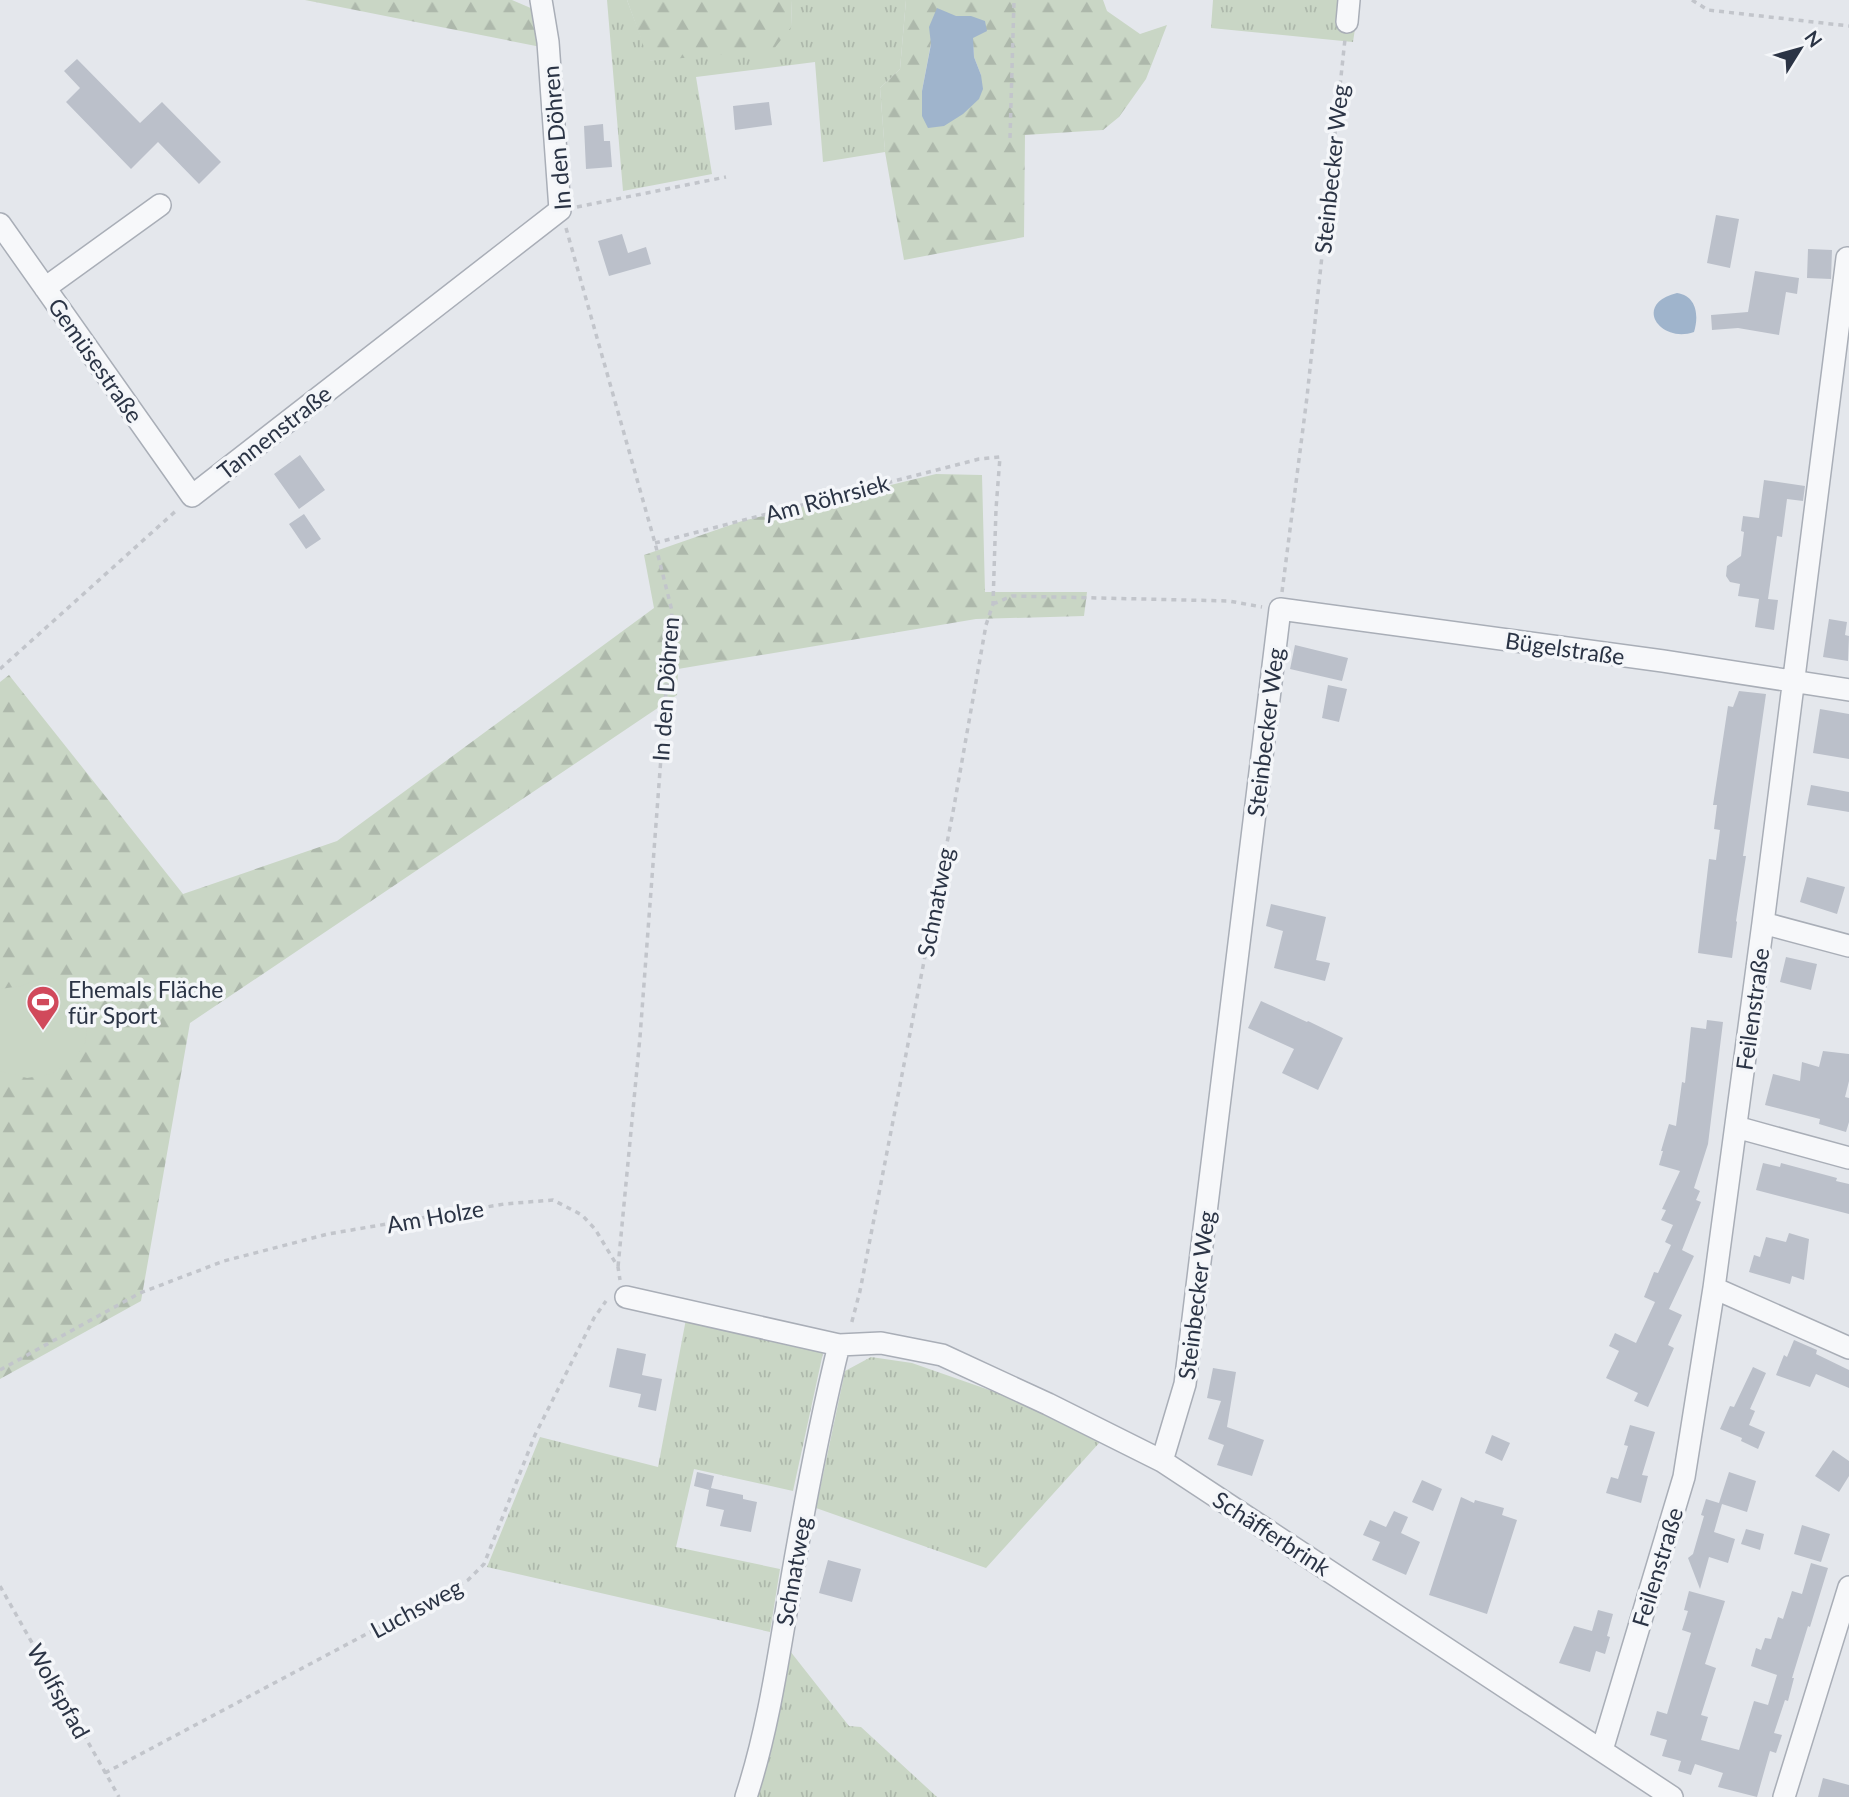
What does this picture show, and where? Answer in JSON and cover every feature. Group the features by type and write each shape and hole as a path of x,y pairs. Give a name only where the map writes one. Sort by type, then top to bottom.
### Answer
{"street":[{"name":"In den Döhren","path":"541,0 548,42 560,209"},
{"path":"1347,22 1349,0"},
{"path":"45,288 159,205"},
{"name":"Tannenstraße","path":"192,496 560,209"},
{"name":"Gemüsestraße","path":"0,224 192,496"},
{"name":"Feilenstraße","path":"1602,1750 1684,1477 1736,1127 1847,258"},
{"name":"Bügelstraße","path":"1280,609 1663,661 1849,690"},
{"name":"Steinbecker Weg","path":"1162,1461 1185,1384 1280,609"},
{"path":"1763,923 1849,946"},
{"path":"1736,1127 1849,1158"},
{"path":"1714,1288 1849,1348"},
{"path":"626,1297 842,1344"},
{"name":"Schäfferbrink","path":"842,1344 881,1343 942,1355 1162,1461 1672,1797"},
{"name":"Schnatweg","path":"746,1797 758,1759 783,1633 813,1457 842,1344"},
{"path":"1784,1797 1849,1587"}],"path":[{"path":"1010,138 1014,0"},
{"path":"1692,0 1708,10 1849,26"},
{"name":"Steinbecker Weg","path":"1280,609 1309,384 1347,22"},
{"path":"560,209 726,177"},
{"name":"In den Döhren","path":"560,209 655,542 672,611 618,1267"},
{"name":"Am Röhrsiek","path":"655,542 979,458 1000,457"},
{"name":"Schnatweg","path":"842,1344 860,1291 953,812 986,625 993,604 1000,457"},
{"path":"0,668 192,496"},
{"path":"993,604 1012,596 1229,601 1280,609"},
{"name":"Am Holze","path":"0,1370 140,1293 224,1261 328,1234 553,1199 582,1215 595,1229 618,1267 626,1297"},
{"name":"Luchsweg","path":"105,1773 468,1580 484,1564 535,1435 594,1318 612,1296 626,1297"},
{"name":"Wolfspfad","path":"0,1586 119,1797"}],"green space":[{"path":"305,0 512,0 533,9 541,47"},
{"path":"607,0 627,0 650,61 792,26 791,0 906,0 900,69 880,88 885,152 823,162 815,62 696,77 712,174 623,191"},
{"path":"627,0 791,0 792,26 773,50 649,61"},
{"path":"906,0 1103,0 1107,11 1140,34 1167,25 1146,79 1119,117 1103,130 1025,135 1024,237 904,260 885,152 880,88 900,69","holes":["957,16 971,16 974,57 981,75 922,116 922,91 931,43"]},
{"path":"1213,0 1357,0 1359,2 1353,42 1211,28"},
{"path":"936,474 982,475 985,592 1087,592 1084,616 976,619 678,669 677,695 190,1023 141,1301 0,1379 0,682 9,675 183,894 337,841 654,608 644,555 742,521"},
{"name":"Ehemals Fläche für Sport","path":"41,978 64,979 81,994 88,1022 85,1043 75,1059 52,1074 27,1078 0,1071 0,989 21,986"},
{"path":"686,1319 814,1347 823,1353 793,1491 694,1469 676,1547 780,1569 770,1632 487,1567 540,1437 658,1467"},
{"path":"871,1357 912,1363 1038,1407 1100,1442 986,1568 816,1508 845,1371"},
{"path":"790,1651 849,1726 861,1727 937,1797 757,1797 767,1763"}],"water":[{"path":"937,8 956,16 971,16 985,21 987,31 973,38 974,57 983,89 979,99 963,114 944,126 928,128 922,116 922,91 931,44 929,27"},
{"path":"1677,293 1689,298 1695,308 1694,332 1671,333 1656,321 1656,305 1663,298"}],"building":[{"path":"77,59 140,123 162,102 221,162 199,184 158,142 131,169 66,102 80,88 64,71"},
{"path":"769,102 772,125 735,130 733,106"},
{"path":"603,124 604,141 610,141 612,167 586,169 584,126"},
{"path":"1716,215 1739,219 1730,268 1707,263"},
{"path":"622,234 628,253 646,247 651,264 609,276 598,241"},
{"path":"1808,249 1832,250 1831,279 1807,278"},
{"path":"1755,271 1799,278 1797,294 1786,292 1779,335 1738,328 1712,330 1711,315 1748,312"},
{"path":"300,455 325,490 299,509 274,474"},
{"path":"1764,480 1805,486 1803,501 1787,499 1782,537 1777,536 1768,599 1778,600 1774,630 1755,627 1759,599 1738,596 1740,584 1730,582 1726,576 1727,566 1741,556 1743,516 1759,518"},
{"path":"304,514 321,539 306,549 289,524"},
{"path":"1829,619 1847,622 1845,635 1849,636 1848,661 1823,657"},
{"path":"1295,645 1348,658 1342,681 1290,669"},
{"path":"1328,685 1347,689 1339,722 1322,718"},
{"path":"1739,691 1766,694 1743,856 1746,856 1732,958 1698,953 1709,859 1716,860 1720,830 1714,829 1717,805 1713,805 1728,706 1733,707"},
{"path":"1820,709 1849,714 1849,759 1813,753"},
{"path":"1811,785 1849,792 1849,812 1807,805"},
{"path":"1807,877 1845,887 1837,914 1800,902"},
{"path":"1271,904 1326,917 1316,960 1330,963 1325,981 1274,968 1283,931 1266,926"},
{"path":"1786,957 1817,964 1811,990 1780,982"},
{"path":"1261,1001 1343,1038 1318,1090 1282,1073 1294,1049 1248,1028"},
{"path":"1707,1020 1723,1022 1708,1144 1694,1188 1700,1191 1696,1200 1701,1202 1682,1250 1694,1256 1669,1309 1682,1315 1668,1345 1674,1348 1648,1407 1634,1401 1638,1393 1606,1378 1619,1351 1609,1346 1615,1333 1636,1343 1655,1302 1644,1297 1654,1272 1658,1273 1671,1245 1665,1242 1673,1225 1661,1220 1666,1210 1662,1209 1680,1171 1659,1165 1661,1151 1669,1124 1676,1126 1682,1082 1685,1083 1691,1027 1706,1029"},
{"path":"1823,1051 1849,1054 1849,1081 1845,1097 1849,1098 1849,1122 1846,1132 1819,1124 1820,1119 1765,1105 1773,1074 1800,1081 1802,1062 1819,1067"},
{"path":"1763,1163 1780,1167 1781,1163 1837,1178 1836,1181 1849,1184 1849,1214 1756,1190"},
{"path":"1789,1233 1809,1239 1804,1280 1792,1276 1790,1284 1749,1272 1754,1255 1760,1257 1766,1237 1786,1242"},
{"path":"1794,1340 1817,1350 1816,1354 1849,1370 1849,1388 1816,1374 1810,1387 1776,1375"},
{"path":"617,1348 646,1354 642,1375 662,1379 656,1411 638,1407 641,1394 609,1387"},
{"path":"1753,1367 1766,1373 1750,1409 1755,1411 1749,1425 1765,1432 1758,1449 1741,1441 1742,1438 1720,1429"},
{"path":"1213,1368 1236,1372 1227,1427 1264,1440 1252,1476 1217,1465 1224,1445 1208,1439 1221,1401 1207,1398"},
{"path":"1630,1425 1655,1432 1642,1475 1648,1476 1641,1503 1606,1493 1611,1477 1618,1479 1628,1446 1624,1445"},
{"path":"1492,1435 1510,1443 1502,1461 1485,1453"},
{"path":"1833,1450 1849,1461 1849,1476 1839,1492 1815,1476"},
{"path":"697,1472 714,1476 711,1488 743,1495 743,1499 757,1502 751,1532 720,1526 724,1510 706,1506 709,1490 694,1486"},
{"path":"1729,1472 1756,1481 1747,1512 1722,1504 1714,1532 1735,1539 1728,1563 1709,1557 1700,1589 1688,1558 1693,1554 1706,1499 1719,1503"},
{"path":"1422,1480 1442,1489 1433,1511 1412,1502"},
{"path":"1461,1497 1474,1503 1475,1500 1504,1508 1502,1515 1517,1520 1487,1614 1429,1595"},
{"path":"1394,1511 1408,1517 1401,1533 1420,1542 1406,1575 1372,1560 1380,1542 1363,1535 1370,1520 1386,1527"},
{"path":"1802,1525 1830,1534 1821,1562 1794,1554"},
{"path":"1746,1529 1764,1534 1760,1550 1741,1544"},
{"path":"828,1560 861,1569 852,1602 819,1593"},
{"path":"1811,1563 1828,1568 1792,1678 1788,1701 1785,1700 1774,1733 1782,1735 1776,1753 1770,1751 1757,1797 1718,1787 1723,1773 1695,1764 1691,1775 1678,1771 1681,1761 1662,1756 1667,1740 1650,1735 1657,1711 1667,1714 1691,1633 1682,1630 1688,1611 1684,1610 1689,1591 1725,1601 1705,1664 1716,1668 1701,1715 1708,1717 1701,1740 1739,1750 1754,1701 1768,1705 1777,1675 1751,1666 1756,1648 1761,1650 1765,1638 1771,1639 1778,1617 1783,1619 1792,1591 1802,1594"},
{"path":"1598,1610 1613,1614 1605,1654 1596,1651 1590,1672 1559,1663 1574,1626 1592,1631"},
{"path":"1823,1778 1849,1785 1849,1797 1818,1797"}],"place":[{"name":"Ehemals Fläche für Sport","path":"43,1032"}]}
